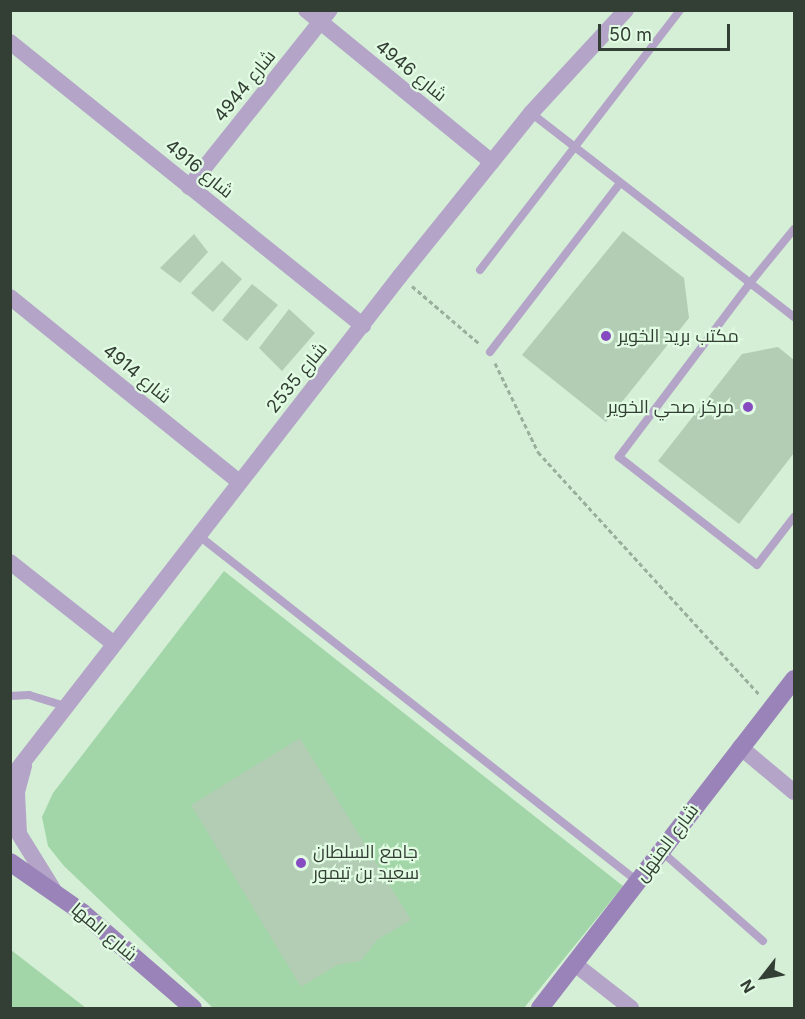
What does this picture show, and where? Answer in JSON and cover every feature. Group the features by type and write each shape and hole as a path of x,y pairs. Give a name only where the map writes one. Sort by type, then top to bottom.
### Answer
{"street":[{"name":"4946 شارع","path":"306,10 326,16 492,162"},
{"name":"2535 شارع","path":"10,779 112,643 400,276 531,113 626,10"},
{"name":"4944 شارع","path":"189,187 326,16"},
{"name":"4916 شارع","path":"10,42 363,326"},
{"name":"4914 شارع","path":"10,297 239,482"},
{"path":"10,562 112,643"},
{"name":"شارع المنهل","path":"540,1008 576,965 740,747 795,679"},
{"path":"740,747 795,792"},
{"path":"10,772 28,755"},
{"path":"28,755 15,816 31,858 53,890"},
{"name":"شارع المها","path":"10,862 53,890 194,1008"},
{"path":"576,965 631,1008"}],"lane":[{"path":"480,270 680,10"},
{"path":"531,113 795,317"},
{"path":"490,352 620,183"},
{"path":"795,229 750,283 619,457 757,565 795,517"},
{"path":"198,535 638,881"},
{"path":"11,696 29,695 64,706"},
{"path":"661,851 763,941"}],"path":[{"path":"400,276 490,352 538,452 771,708"}],"green space":[{"path":"224,571 623,886 524,1008 213,1008 64,866 48,846 42,817 53,793"},
{"path":"11,950 86,1008 11,1008"}],"building":[{"name":"مكتب بريد الخوير","path":"623,231 684,278 689,318 606,422 522,355"},
{"path":"194,234 208,252 180,283 160,268"},
{"path":"222,261 242,279 213,312 191,293"},
{"path":"252,284 278,305 247,341 222,320"},
{"path":"289,309 315,333 282,371 259,348"},
{"name":"مركز صحي الخوير","path":"778,347 794,360 794,453 739,524 658,461 742,354"},
{"name":"جامع السلطان سعيد بن تيمور","path":"300,738 411,920 377,940 361,961 337,965 301,987 191,805"}],"place":[{"name":"مكتب بريد الخوير","path":"606,336"},
{"name":"مركز صحي الخوير","path":"748,407"},
{"name":"جامع السلطان سعيد بن تيمور","path":"301,863"}]}
